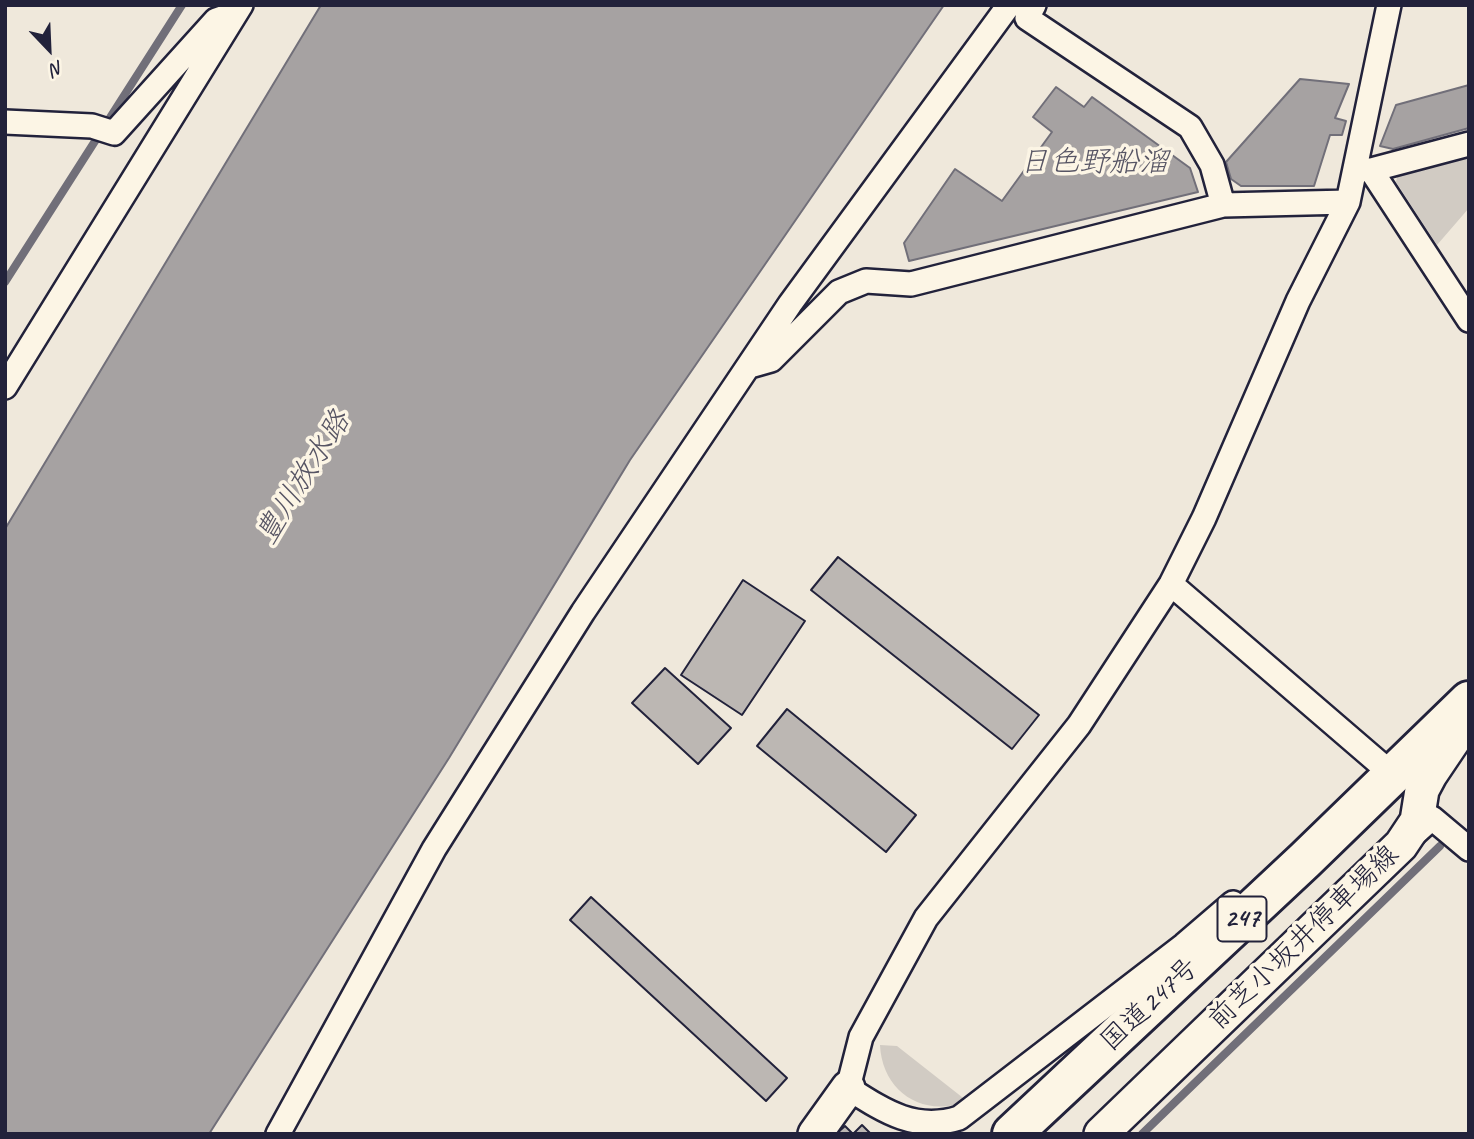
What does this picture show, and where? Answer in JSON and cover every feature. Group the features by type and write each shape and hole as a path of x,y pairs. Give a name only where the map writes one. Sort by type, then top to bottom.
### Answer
{"highway":[{"name":"国道247号","path":"1013,1134 1305,860 1469,701"}],"main road":[{"name":"前芝小坂井停車場線","path":"1101,1134 1401,845 1417,821 1422,790 1469,717"},
{"path":"815,1134 848,1088"}],"street":[{"path":"278,1134 456,811 583,612 790,304 1009,5"},
{"path":"1034,5 1027,18 1190,127 1212,165 1223,205"},
{"path":"1305,860 1277,864 1184,946 959,1118 940,1124 918,1124 885,1111 848,1088 861,1037 926,918 1079,725 1171,584 1227,468 1298,301 1363,169 1390,5"},
{"path":"5,122 92,126 114,134 216,20 239,9"},
{"path":"5,387 239,9"},
{"path":"1363,169 1469,144"},
{"path":"1363,169 1469,320"},
{"path":"750,366 771,359 839,292 866,281 911,284 1223,205 1348,202"},
{"path":"1171,584 1393,775"},
{"path":"1401,845 1432,818 1469,849"}],"shaded area":[{"path":"1469,156 1469,208 1437,245 1396,182 1398,173"},
{"path":"880,1045 897,1046 967,1101 951,1106 935,1106 908,1097 888,1076"}],"water":[{"name":"豊川放水路","path":"321,5 944,5 630,460 449,758 209,1134 5,1134 5,529"},
{"path":"1300,79 1349,84 1335,118 1346,121 1342,135 1330,135 1314,186 1241,186 1231,179 1226,162"},
{"path":"1469,85 1469,128 1393,149 1380,146 1396,105"},
{"name":"日色野船溜","path":"1056,87 1084,107 1092,97 1190,168 1198,192 909,261 904,243 955,169 1002,201 1052,132 1033,117"}],"building":[{"path":"838,557 1039,715 1012,749 811,590"},
{"path":"743,580 805,621 742,715 681,675"},
{"path":"665,668 731,728 698,764 632,703"},
{"path":"787,709 916,815 886,852 757,746"},
{"path":"591,897 787,1078 766,1101 570,920"},
{"path":"862,1125 871,1134 853,1134"},
{"path":"845,1126 853,1134 836,1134"}],"waterway":[{"path":"5,282 182,5"},
{"path":"1142,1134 1440,846"}]}
